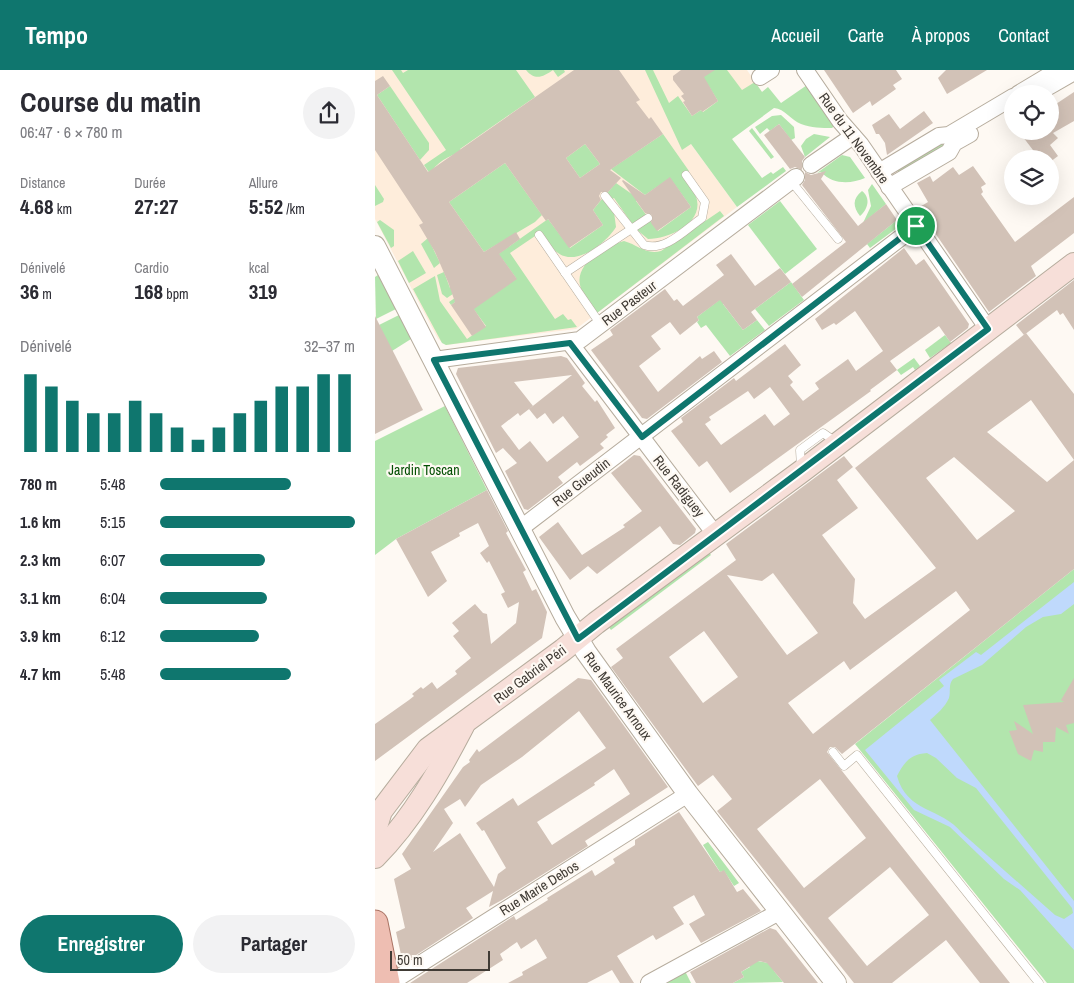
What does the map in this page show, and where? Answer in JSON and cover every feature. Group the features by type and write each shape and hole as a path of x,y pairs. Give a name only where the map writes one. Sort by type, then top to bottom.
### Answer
{"main road":[{"name":"Rue Gabriel Péri","path":"380,831 381,811 428,749 801,472 1074,264"},
{"name":"Rue Gabriel Péri","path":"375,857 389,844 438,774 465,722"},
{"path":"375,923 388,983"}],"street":[{"name":"Rue du 11 Novembre","path":"805,70 879,172 988,329"},
{"path":"1033,85 1057,70"},
{"path":"1052,85 1074,72"},
{"path":"889,187 949,152 952,139 1004,103"},
{"path":"879,172 939,136 952,139 1004,113"},
{"path":"811,165 853,136"},
{"name":"Rue Pasteur","path":"434,360 570,343 580,340 794,179"},
{"name":"Rue Gueudin","path":"521,528 916,226"},
{"name":"Rue Maurice Arnoux","path":"375,246 578,639 688,794 830,979"},
{"name":"Rue Radiguey","path":"570,343 715,534"},
{"name":"Rue Marie Debos","path":"388,983 688,794"},
{"path":"649,983 779,912"}],"lane":[{"path":"605,196 644,245 652,247 663,246 702,218 705,202 686,175"},
{"path":"794,179 838,240"},
{"path":"565,273 648,218"},
{"path":"539,235 601,325"},
{"name":"Rue Gabriel Péri","path":"420,784 465,722"},
{"path":"833,752 844,766 857,755 1039,983"},
{"name":"Rue Gabriel Péri","path":"375,850 380,831"}],"shaded area":[{"path":"375,70 747,70 762,92 691,144 737,207 576,329 446,345 438,339 375,219"}],"green space":[{"path":"392,70 401,70 403,73 408,70 516,70 535,97 460,149 462,152 443,160 430,174 424,165 446,150"},
{"path":"526,70 553,70 536,77"},
{"path":"553,70 564,70 565,72 558,77"},
{"path":"645,70 653,70 669,103 678,96 692,116 701,110 703,112 718,101 703,77 703,70 727,70 742,90 755,82 762,92 768,87 781,103 810,83 838,123 832,128 809,126 797,122 781,110 774,108 732,139 762,178 771,172 773,174 783,167 786,171 737,207 691,144 682,150"},
{"path":"390,86 429,143 429,150 420,160 377,95"},
{"path":"781,115 794,127 795,138 791,140 779,124 770,131 767,128 760,134 755,127 772,116"},
{"path":"752,128 774,157 771,159 749,131"},
{"path":"663,134 689,171 683,176 695,194 697,209 689,223 674,233 648,239 636,229 649,219 658,231 691,207 670,178 645,195 611,169"},
{"path":"814,134 830,137 805,157 801,146 806,139"},
{"path":"939,140 947,144 900,175 895,167"},
{"path":"585,144 600,164 580,178 566,158"},
{"path":"842,155 850,157 865,178 842,182 831,179 821,172 817,173"},
{"path":"505,163 542,215 535,222 484,252 449,202"},
{"path":"616,183 639,199 636,201 647,216 633,225 614,198 611,200 607,193"},
{"path":"872,184 886,204 863,223 871,206 868,190"},
{"path":"375,185 384,199 383,202 375,206"},
{"path":"862,191 867,197 867,204 860,216 856,209 855,200"},
{"path":"602,199 614,212 616,227 599,246 591,251 574,257 566,257 558,253 551,246 541,232 510,253 555,319 563,314 568,320 571,319 577,327 446,345 442,343 413,289 435,276 440,301 467,339 486,326 464,296 451,305 449,302 475,284 516,278 503,260 447,298 442,294 437,275 444,272 450,288 548,219 570,248 603,225 593,210"},
{"path":"780,201 817,249 785,274 748,225"},
{"path":"720,211 724,216 597,313 580,285 582,270 593,257 601,251 624,241 646,251 661,251"},
{"path":"380,220 394,230 394,246 391,248 377,222"},
{"path":"897,220 897,228 870,248 867,244"},
{"path":"428,238 440,263 434,268 421,244"},
{"path":"413,251 426,273 409,283 398,261"},
{"path":"378,275 396,309 376,319 375,277"},
{"path":"791,282 804,300 769,326 755,309"},
{"path":"731,291 723,304 743,330 757,320 765,330 730,356 706,325 701,328 697,322 699,320 697,317"},
{"path":"399,315 411,339 392,351 379,325"},
{"path":"945,335 951,343 930,358 925,350"},
{"path":"914,358 920,366 915,370 913,367 901,375 897,370"},
{"name":"Jardin Toscan","path":"445,406 487,490 396,539 375,555 375,441"},
{"path":"708,551 711,555 611,630 608,626"},
{"path":"1074,569 1074,983 1047,983 855,744"},
{"path":"708,842 739,883 734,886 724,871 720,872 703,845"},
{"path":"753,960 773,964 774,971 783,982 733,983 744,977 741,972 750,967 748,963"},
{"path":"684,969 691,983 663,983"}],"water":[{"path":"1074,582 1074,604 1061,614 1043,617 1026,627 982,665 953,679 949,698 941,710 930,720 1074,901 1074,950 1020,890 1004,879 950,827 914,810 865,750 944,686 939,680 976,652 981,655","holes":["927,753 936,758 957,778 976,788 1072,908 1073,913 1064,919 1055,915 954,825 908,797 897,776 902,767 912,757 917,755"]}],"building":[{"path":"574,70 619,70 640,100 636,102 649,119 651,117 663,134 610,170 621,178 608,192 601,192 599,196 601,200 593,210 603,225 569,248 548,219 546,221 505,163 449,202 484,252 516,232 520,239 499,254 517,279 474,309 486,327 472,336 451,305 455,302 435,252 419,225 423,223 375,150 375,81 383,76 390,86 377,95 428,172","holes":["585,144 600,164 580,178 566,158"]},
{"path":"681,70 715,70 704,77 718,101 702,112 701,110 692,116 683,102 685,101 681,96 684,94 673,80 673,76"},
{"path":"824,70 896,70 902,79 893,85 896,89 872,106 870,101 853,113"},
{"path":"946,70 987,70 947,94 938,78"},
{"path":"1074,92 1074,121 1059,130 1059,102"},
{"path":"924,111 933,123 887,155 885,143 879,134 876,134 872,125 889,114 900,129"},
{"path":"779,124 805,157 802,161 802,170 795,167 790,169 764,135"},
{"path":"1025,140 1056,140 1050,145 1054,150 1033,150"},
{"path":"973,166 986,184 981,187 983,192 981,194 1015,242 1074,197 1074,233 1031,266 1036,276 989,312 918,208 928,202 917,183 930,176 933,182 953,167 959,175"},
{"path":"826,171 821,179 858,226 886,204 897,220 802,297 792,284 846,242 802,185 805,180 805,172 811,175"},
{"path":"670,177 691,207 657,231 651,223 652,215 645,213 622,181 645,195"},
{"path":"904,248 916,265 924,259 969,324 968,328 950,342 939,326 890,361 897,370 871,391 730,493 707,461 699,467 671,431 683,422 681,418 734,378 736,381 785,344 801,365 788,376 793,382 790,385 803,401 819,389 815,383 848,359 856,371 883,351 855,311 836,325 834,323 822,330 815,319","holes":["770,387 790,414 774,426 765,414 721,445 705,424 711,420 709,417 748,391 754,399"]},
{"path":"731,254 755,286 780,268 791,282 751,312 757,320 743,330 720,300 697,317 699,320 680,335 670,322 651,336 661,349 639,366 658,392 700,356 702,359 714,351 722,362 647,419 642,418 591,350 613,335 610,330 665,289 674,301 677,299 683,306 724,275 716,265"},
{"path":"1074,280 1074,330 1063,313 1060,315 1057,310 1024,335 1016,325"},
{"path":"375,316 423,410 375,434"},
{"path":"1026,333 1074,394 1074,460 1074,569 842,754 835,747 830,747 827,752 1010,983 980,983 946,940 892,983 854,983 717,811 732,799 713,775 698,786 611,667 623,658 616,649 736,560 726,544 844,456 853,467 837,480 858,508 822,535 855,579 853,603 865,619 936,568 855,468","holes":["1031,400 1074,460 1047,482 987,432","954,457 1015,511 977,540 926,478","773,573 818,633 787,655 727,575 762,581","956,591 970,610 813,734 788,703 844,661 850,670","704,631 738,677 703,703 669,657","820,779 866,838 804,888 757,829","890,867 929,915 867,966 828,918"]},
{"path":"561,356 567,358 585,383 582,386 595,402 597,400 615,428 606,435 608,437 600,444 604,448 580,466 577,462 558,477 563,483 528,510 524,509 505,471 517,463 503,448 496,453 456,374 458,368","holes":["572,375 533,406 514,382","529,409 537,419 545,413 553,424 563,416 579,437 547,462 530,441 519,450 501,426 518,413 520,416"]},
{"path":"634,455 640,456 696,529 695,533 680,545 673,544 660,526 597,574 588,566 570,580 539,537 558,522 582,555 625,527 623,525 642,511 611,473"},
{"path":"487,490 508,531 506,533 526,570 523,572 532,591 536,589 547,612 542,638 375,761 375,724 414,696 412,694 421,687 423,689 432,682 437,689 457,674 455,671 471,658 453,636 459,631 452,623 475,604 483,613 487,614 491,644 516,623 519,602 508,608 501,594 505,592 489,561 487,563 480,553 489,546 478,523 459,533 460,536 431,552 447,581 428,597 396,539"},
{"path":"578,678 591,680 668,787 585,841 588,846 502,900 489,907 493,891 466,908 473,918 407,961 402,959 396,932 405,928 394,879 411,869 402,854 463,767 470,762 469,760 477,749 479,752","holes":["579,711 606,748 518,806 513,798 476,823 482,831 484,830 506,868 498,874 494,887 460,833 433,852 453,823 444,809 460,799 465,807 481,785 522,757","614,769 630,794 552,845 537,822 595,785 594,783"]},
{"path":"1074,678 1074,723 1066,725 1069,734 1056,727 1055,742 1043,742 1043,752 1034,750 1031,761 1018,754 1009,731 1017,730 1014,721 1033,734 1023,705 1064,702 1061,700"},
{"path":"679,812 720,872 724,870 737,892 743,889 761,911 701,943 689,924 705,915 694,895 673,907 684,924 656,940 653,935 617,956 634,983 620,983 612,970 587,983 508,983 523,975 522,972 547,958 536,939 521,949 517,942 500,954 503,960 467,983 410,983 514,916 516,920 592,870 595,876 615,863 613,859 635,845 635,840"},
{"path":"770,928 776,930 818,983 784,983 767,963 759,961 741,972 744,977 733,983 696,983 690,972"}],"route":[{"path":"916,226 988,329 801,472 596,623 578,639 434,360 570,343 642,437 916,226"}]}
